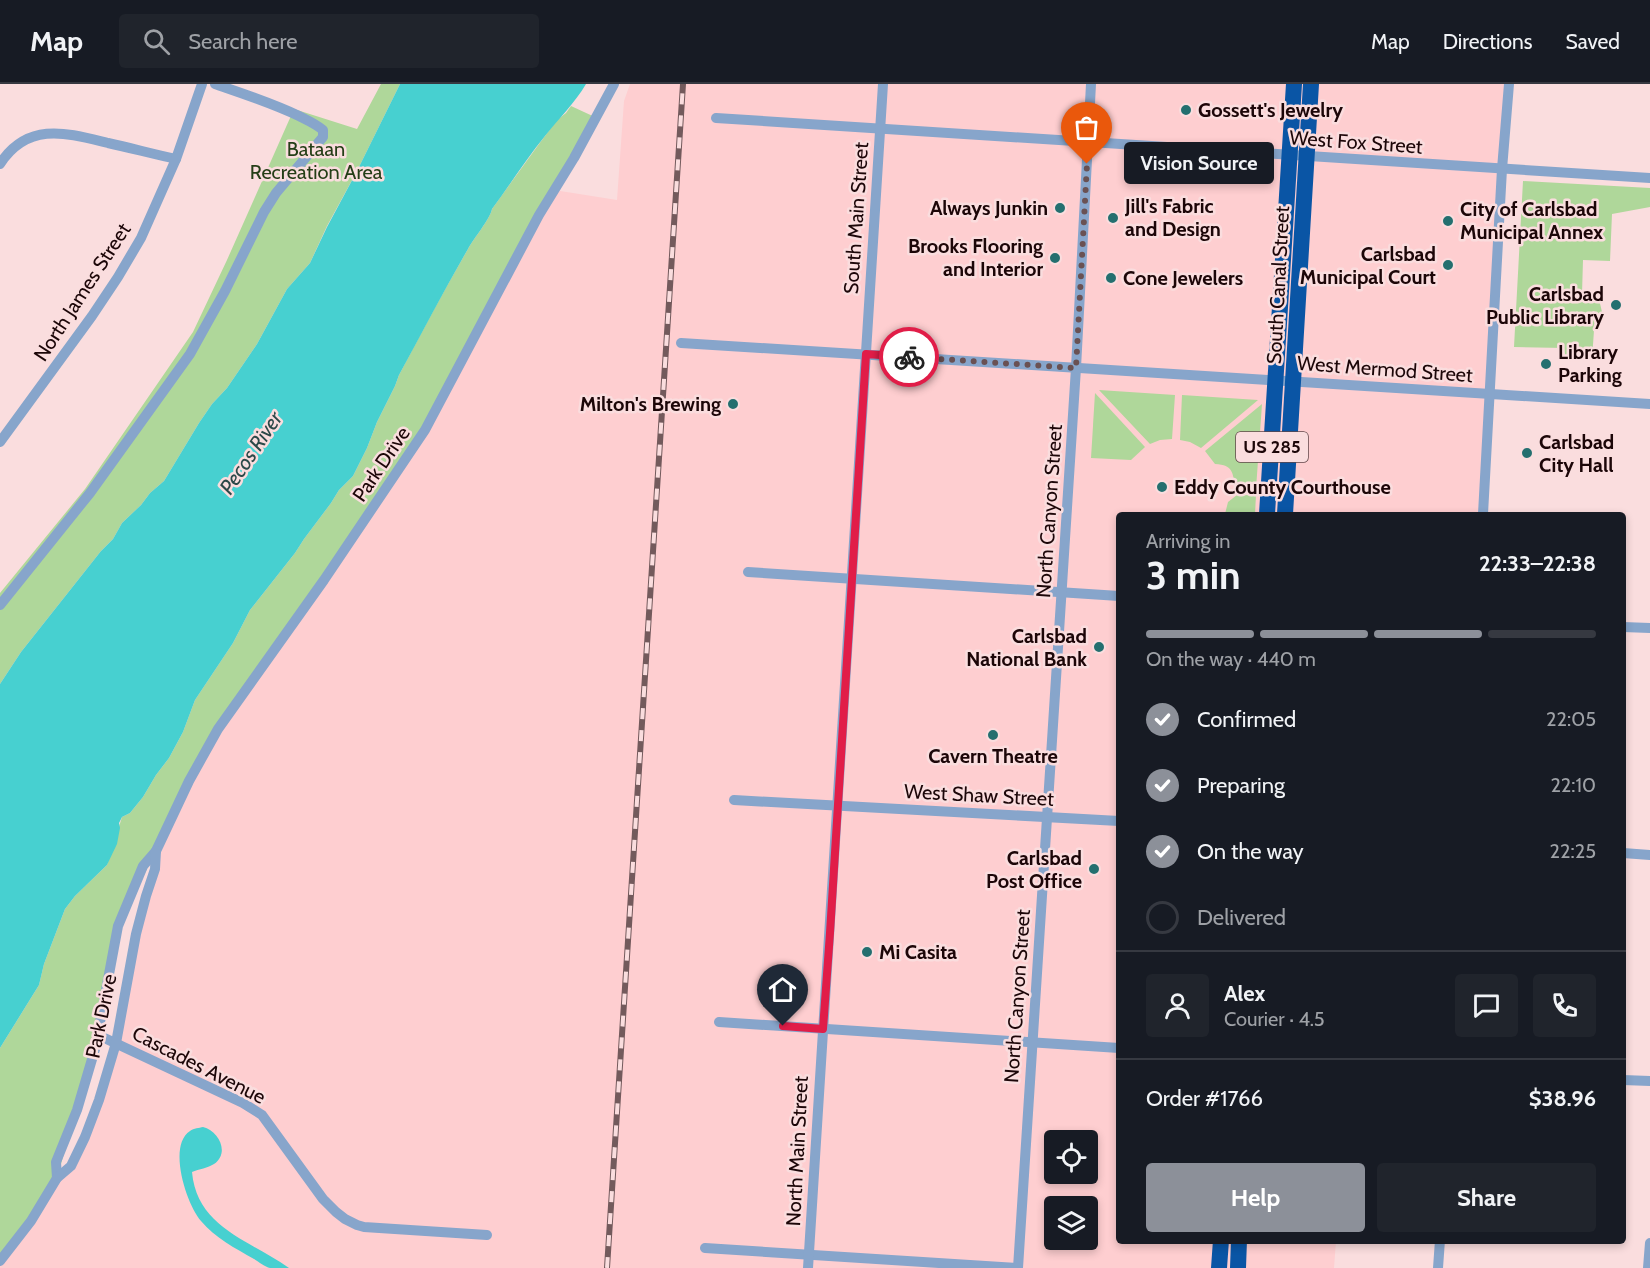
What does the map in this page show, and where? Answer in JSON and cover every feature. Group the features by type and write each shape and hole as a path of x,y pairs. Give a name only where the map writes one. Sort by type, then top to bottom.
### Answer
{"highway":[{"name":"South Canal Street","path":"1294,84 1298,157 1294,381"},
{"name":"South Canal Street","path":"1276,380 1298,157 1311,84"},
{"name":"US 285","path":"1267,512 1276,380"},
{"name":"US 285","path":"1285,512 1294,381"},
{"path":"1219,1268 1221,1244"},
{"path":"1238,1268 1239,1244"}],"street":[{"name":"North James Street","path":"2,436 92,316 141,238 176,159 202,84"},
{"path":"0,606 90,493 190,354 276,192 323,137 323,130 293,113 216,84"},
{"name":"Park Drive","path":"57,1178 56,1162 77,1110 98,1035 117,926 142,866 156,851 189,781 218,729 324,580 425,430 539,215 574,158 614,84"},
{"name":"South Main Street","path":"866,354 883,84"},
{"name":"North Canyon Street","path":"1018,1268 1092,84"},
{"path":"1483,512 1502,169 1509,84"},
{"name":"West Fox Street","path":"716,118 1650,178"},
{"path":"0,164 8,152 22,141 48,132 59,132 176,159"},
{"name":"West Mermod Street","path":"681,343 1650,404"},
{"name":"North Main Street","path":"808,1268 866,354"},
{"path":"748,572 1116,596"},
{"path":"1626,627 1650,628"},
{"name":"West Shaw Street","path":"734,800 1116,821"},
{"name":"Park Drive","path":"0,1261 31,1221 57,1178 71,1166 85,1137 116,1043 136,934 155,869 156,851"},
{"path":"1626,853 1650,855"},
{"path":"718,1022 1116,1048"},
{"name":"Cascades Avenue","path":"98,1035 243,1103 262,1115 323,1199 336,1212 357,1225 487,1235"},
{"path":"1626,1080 1650,1081"},
{"path":"1648,1268 1650,1243"},
{"path":"1438,1268 1440,1244"},
{"path":"705,1248 1018,1268"}],"shaded area":[{"path":"630,84 1509,84 1483,512 1116,512 1116,1244 1336,1244 1334,1268 0,1268 0,1261 71,1166 99,1100 146,896 179,801 554,190 617,200 624,101"}],"green space":[{"name":"Bataan Recreation Area","path":"381,84 400,84 310,263 287,289 257,344 227,388 199,423 164,481 122,523 113,539 21,652 0,684 0,593 85,489 193,332 294,109 357,129"},
{"path":"571,106 597,118 425,430 218,729 118,926 98,1035 57,1178 0,1261 0,1048 39,985 44,964 65,909 107,865 122,817 130,813 143,797 169,758 183,732 195,700 233,643 250,610 295,553 339,490 353,476 399,375 468,249 492,209 557,120"},
{"path":"1523,181 1650,188 1650,207 1612,214 1610,261 1583,260 1582,294 1598,295 1602,312 1601,316 1595,316 1592,359 1565,355 1564,348 1514,347"},
{"path":"1099,390 1175,395 1172,439 1150,444"},
{"path":"1095,393 1145,447 1131,460 1091,458"},
{"path":"1182,395 1258,400 1201,448 1180,440"},
{"path":"1262,404 1256,489 1236,488 1229,468 1215,464 1205,451"},
{"path":"1237,495 1256,495 1255,512 1226,512 1228,502"}],"water":[{"name":"Pecos River","path":"400,84 586,84 531,154 492,209 450,280 399,375 353,476 339,490 295,553 250,610 233,643 195,700 183,732 169,758 143,797 130,813 122,817 119,823 117,844 107,865 65,909 44,964 39,985 0,1048 0,684 21,652 113,539 122,523 164,481 199,423 227,388 257,344 287,289 310,263"},
{"path":"203,1127 214,1133 222,1149 219,1159 214,1164 192,1172 196,1191 204,1207 228,1230 289,1268 264,1266 219,1238 196,1213 185,1189 180,1149 183,1139 190,1131"}],"railway":[{"path":"607,1268 683,84"}],"way so far":[{"path":"909,357 1076,368 1087,164"}],"place":[{"name":"Gossett's Jewelry","path":"1186,110"},
{"name":"Vision Source","path":"1087,164"},
{"name":"Always Junkin","path":"1060,208"},
{"name":"Jill's Fabric and Design","path":"1113,218"},
{"name":"City of Carlsbad Municipal Annex","path":"1448,221"},
{"name":"Brooks Flooring and Interior","path":"1055,258"},
{"name":"Carlsbad Municipal Court","path":"1448,265"},
{"name":"Cone Jewelers","path":"1111,278"},
{"name":"Carlsbad Public Library","path":"1616,305"},
{"name":"Library Parking","path":"1546,364"},
{"name":"Milton's Brewing","path":"733,404"},
{"name":"Carlsbad City Hall","path":"1527,453"},
{"name":"Eddy County Courthouse","path":"1162,487"},
{"name":"Carlsbad National Bank","path":"1099,647"},
{"name":"Cavern Theatre","path":"993,735"},
{"name":"Carlsbad Post Office","path":"1094,869"},
{"name":"Mi Casita","path":"867,952"}],"route":[{"path":"783,1026 823,1029 866,354 909,357"}]}
